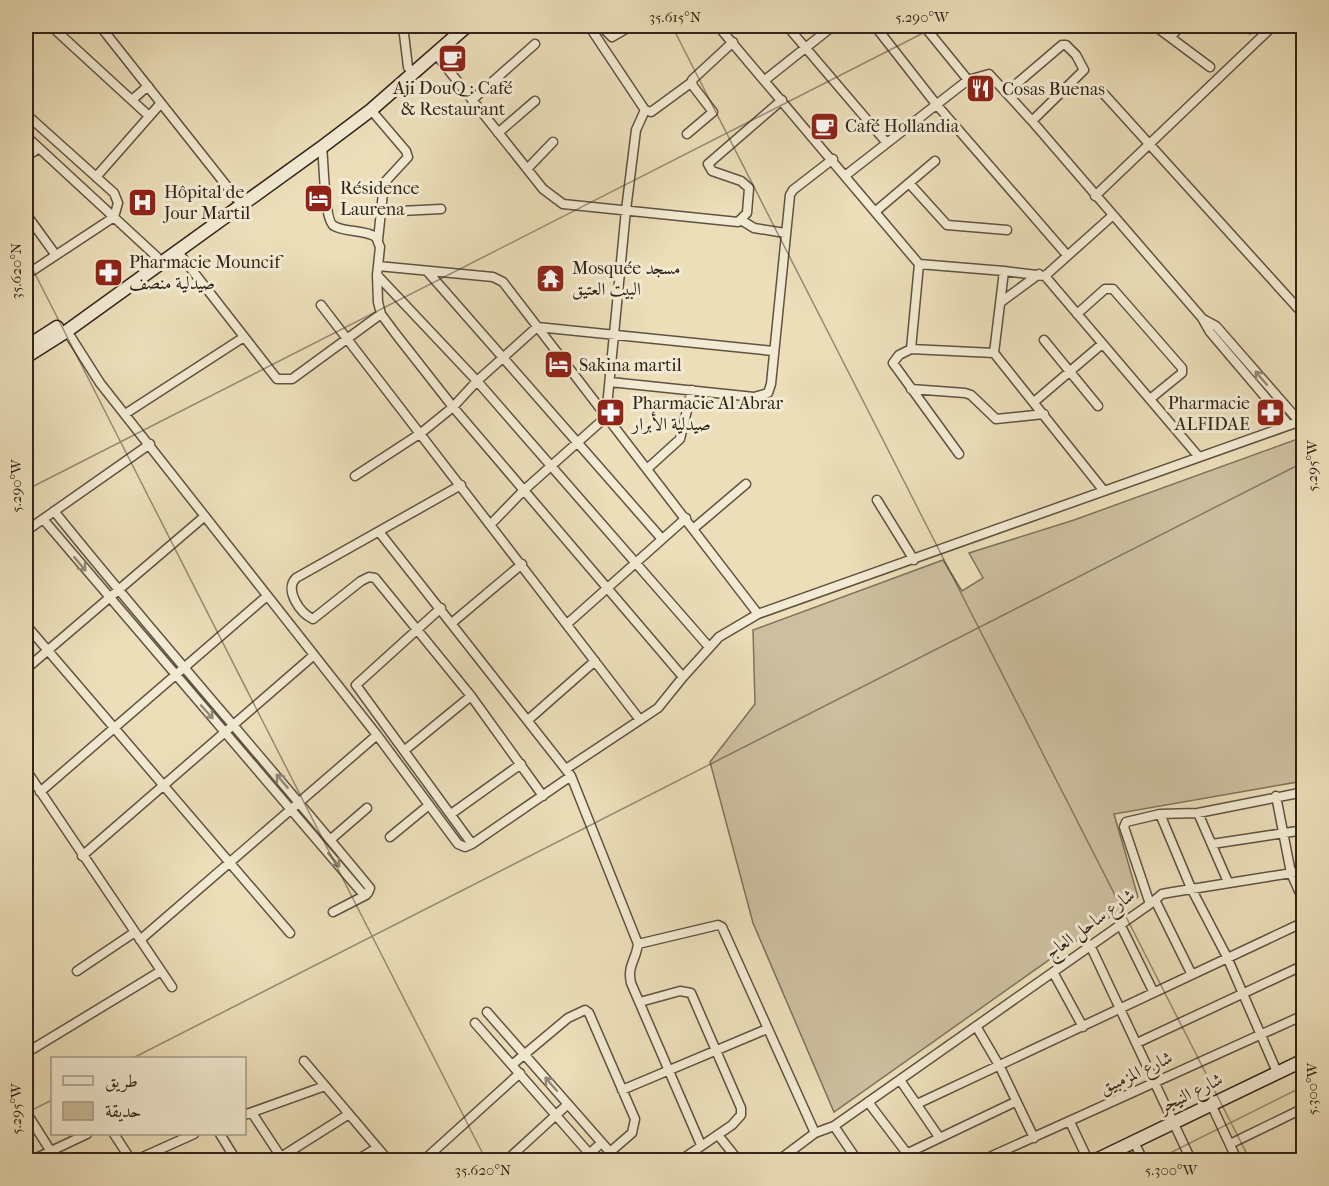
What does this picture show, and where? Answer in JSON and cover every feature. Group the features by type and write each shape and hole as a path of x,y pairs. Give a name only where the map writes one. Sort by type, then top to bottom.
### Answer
{"street":[{"path":"51,26 133,99 148,116"},
{"path":"100,26 237,199"},
{"path":"403,26 410,70"},
{"path":"26,357 67,331 178,252 371,110 454,26"},
{"path":"26,347 237,199 435,53 467,26"},
{"path":"589,26 645,110 651,112 692,82 702,69 733,42"},
{"path":"601,26 612,37 631,26"},
{"path":"718,26 833,159 919,264 911,349"},
{"path":"787,26 886,142"},
{"path":"765,80 833,26"},
{"path":"924,26 968,80"},
{"path":"1157,26 1210,67"},
{"path":"1171,37 1180,26"},
{"path":"1095,196 1273,26"},
{"path":"881,28 936,104 1067,255"},
{"path":"472,100 535,44"},
{"path":"1007,92 1059,47 1066,45 1076,55 1084,70 1032,121"},
{"path":"435,53 526,170 550,196 563,204 726,223 741,220 747,213 749,188 741,181 709,169 708,164 782,100"},
{"path":"846,175 968,80 988,74 1007,92 1202,318 1210,332 1289,425"},
{"path":"687,134 713,112 692,82"},
{"path":"133,99 148,86"},
{"path":"1103,93 1304,315"},
{"path":"498,133 535,101"},
{"path":"96,177 161,103"},
{"path":"371,110 408,157 384,183 378,240 378,302 381,314 453,407 683,677"},
{"path":"491,524 523,490 606,417 636,130 645,110"},
{"path":"26,114 96,177 117,198 118,202 114,217 26,275"},
{"path":"26,136 157,257"},
{"path":"526,170 553,142"},
{"path":"322,147 326,180 326,212 329,223 337,228 372,234 378,240"},
{"path":"26,157 39,148"},
{"path":"610,382 761,397 768,393 771,384 789,202 793,190 833,159"},
{"path":"876,211 935,162"},
{"path":"909,183 947,225 1007,230"},
{"path":"380,212 441,209"},
{"path":"26,214 55,254"},
{"path":"1001,302 1042,275 1112,216"},
{"path":"741,220 753,228 785,233"},
{"path":"178,252 277,379 284,381 292,379 381,314"},
{"path":"919,264 1042,275 1198,457"},
{"path":"378,270 427,271 498,279 508,287 758,614"},
{"path":"378,270 709,647"},
{"path":"427,271 662,539"},
{"path":"994,354 1004,271"},
{"path":"1077,314 1105,289 1113,289 1182,368 1182,373 1150,399"},
{"path":"321,305 640,720"},
{"path":"67,331 84,361 377,735 458,843 465,847 543,796 568,772 665,702 709,647 730,628 758,614 1301,421 1216,326 1202,318"},
{"path":"355,476 421,433 453,407 477,381 537,327 773,351"},
{"path":"125,414 244,337"},
{"path":"1044,340 1098,406"},
{"path":"1034,402 1102,344"},
{"path":"959,454 893,363 899,355 911,349 994,354 1104,491"},
{"path":"911,389 965,393 996,419 1044,414"},
{"path":"647,469 680,439 692,390"},
{"path":"26,531 150,444"},
{"path":"693,529 746,484"},
{"path":"461,485 380,533 296,578 291,584 291,594 307,616 313,619 360,581 371,577 380,583 471,696 543,796"},
{"path":"877,500 914,560"},
{"path":"54,511 183,669 234,724 370,888 366,895 333,912"},
{"path":"26,669 205,516"},
{"path":"567,624 605,587 686,518"},
{"path":"43,519 175,676 366,895"},
{"path":"380,533 453,622 568,772 638,944 637,953 628,970 668,1071 701,1145"},
{"path":"453,622 522,564"},
{"path":"40,792 267,596"},
{"path":"441,608 356,685 361,695 405,750 472,844"},
{"path":"26,625 290,933"},
{"path":"82,856 314,655"},
{"path":"528,720 596,661"},
{"path":"405,750 471,696"},
{"path":"76,971 138,936 230,862 377,735"},
{"path":"451,814 521,764"},
{"path":"26,770 172,987"},
{"name":"شارع ساحل العاج","path":"779,1161 815,1133 834,1126 1153,902 1124,827 1126,822 1160,814 1198,813 1304,792"},
{"path":"1276,796 1291,873 1304,902"},
{"path":"390,837 429,805"},
{"path":"330,840 367,808"},
{"path":"1198,813 1228,882"},
{"path":"1160,814 1191,888 1227,957 1277,1071"},
{"path":"1212,844 1304,830"},
{"path":"1191,974 1153,902 1162,894 1191,888 1304,871"},
{"path":"917,1104 1000,1067 1120,1007 1304,922"},
{"path":"1120,924 1153,992"},
{"path":"638,944 722,926 815,1133"},
{"path":"1090,945 1191,1161"},
{"path":"1137,1043 1304,965"},
{"path":"26,1053 161,971"},
{"path":"1053,972 1083,1027"},
{"path":"640,1002 680,991 689,991 694,997 742,1111 739,1119 681,1161"},
{"path":"513,1064 568,1018 585,1010 592,1018 635,1119 635,1127 610,1152"},
{"path":"487,1012 617,1161"},
{"name":"شارع المزمبيق","path":"982,1161 1304,1014"},
{"path":"474,1023 513,1064 589,1159 601,1143"},
{"path":"976,1026 1000,1067 1034,1138"},
{"path":"622,1090 768,1029"},
{"name":"شارع النيجر","path":"1096,1161 1277,1071 1304,1060"},
{"path":"304,1061 388,1161"},
{"path":"424,1161 520,1073"},
{"path":"900,1080 939,1137"},
{"path":"325,1086 248,1114 282,1159 349,1114"},
{"path":"868,1102 909,1157 939,1137 1016,1102"},
{"path":"507,1161 568,1104"},
{"path":"1211,1104 1237,1161"},
{"path":"1230,1144 1304,1108"},
{"path":"26,1112 50,1150"},
{"path":"1070,1122 1088,1161"},
{"path":"834,1126 857,1161"},
{"path":"32,1161 50,1150 85,1135"},
{"path":"115,1135 131,1161"},
{"path":"136,1161 192,1135"},
{"path":"221,1135 236,1161"},
{"path":"718,1135 738,1161"},
{"path":"1134,1142 1143,1161"},
{"path":"357,1161 377,1148"},
{"path":"1296,1161 1304,1157"}],"green space":[{"path":"1303,437 1303,781 1114,814 1138,897 834,1112 753,923 710,762 755,704 753,630 943,560 962,591 983,578 969,553 1074,520"}],"place":[{"name":"Aji DouQ : Café & Restaurant","path":"453,59"},
{"name":"Cosas Buenas","path":"981,89"},
{"name":"Café Hollandia","path":"824,126"},
{"name":"Résidence Laurena","path":"319,198"},
{"name":"Hôpital de Jour Martil","path":"143,202"},
{"name":"Pharmacie Mouncif صيدلية منصف","path":"108,272"},
{"name":"Mosquée مسجد البيت العتيق","path":"551,278"},
{"name":"Sakina martil","path":"558,365"},
{"name":"Pharmacie Al Abrar صيدلية الأبرار","path":"611,413"},
{"name":"Pharmacie ALFIDAE","path":"1271,413"}]}
